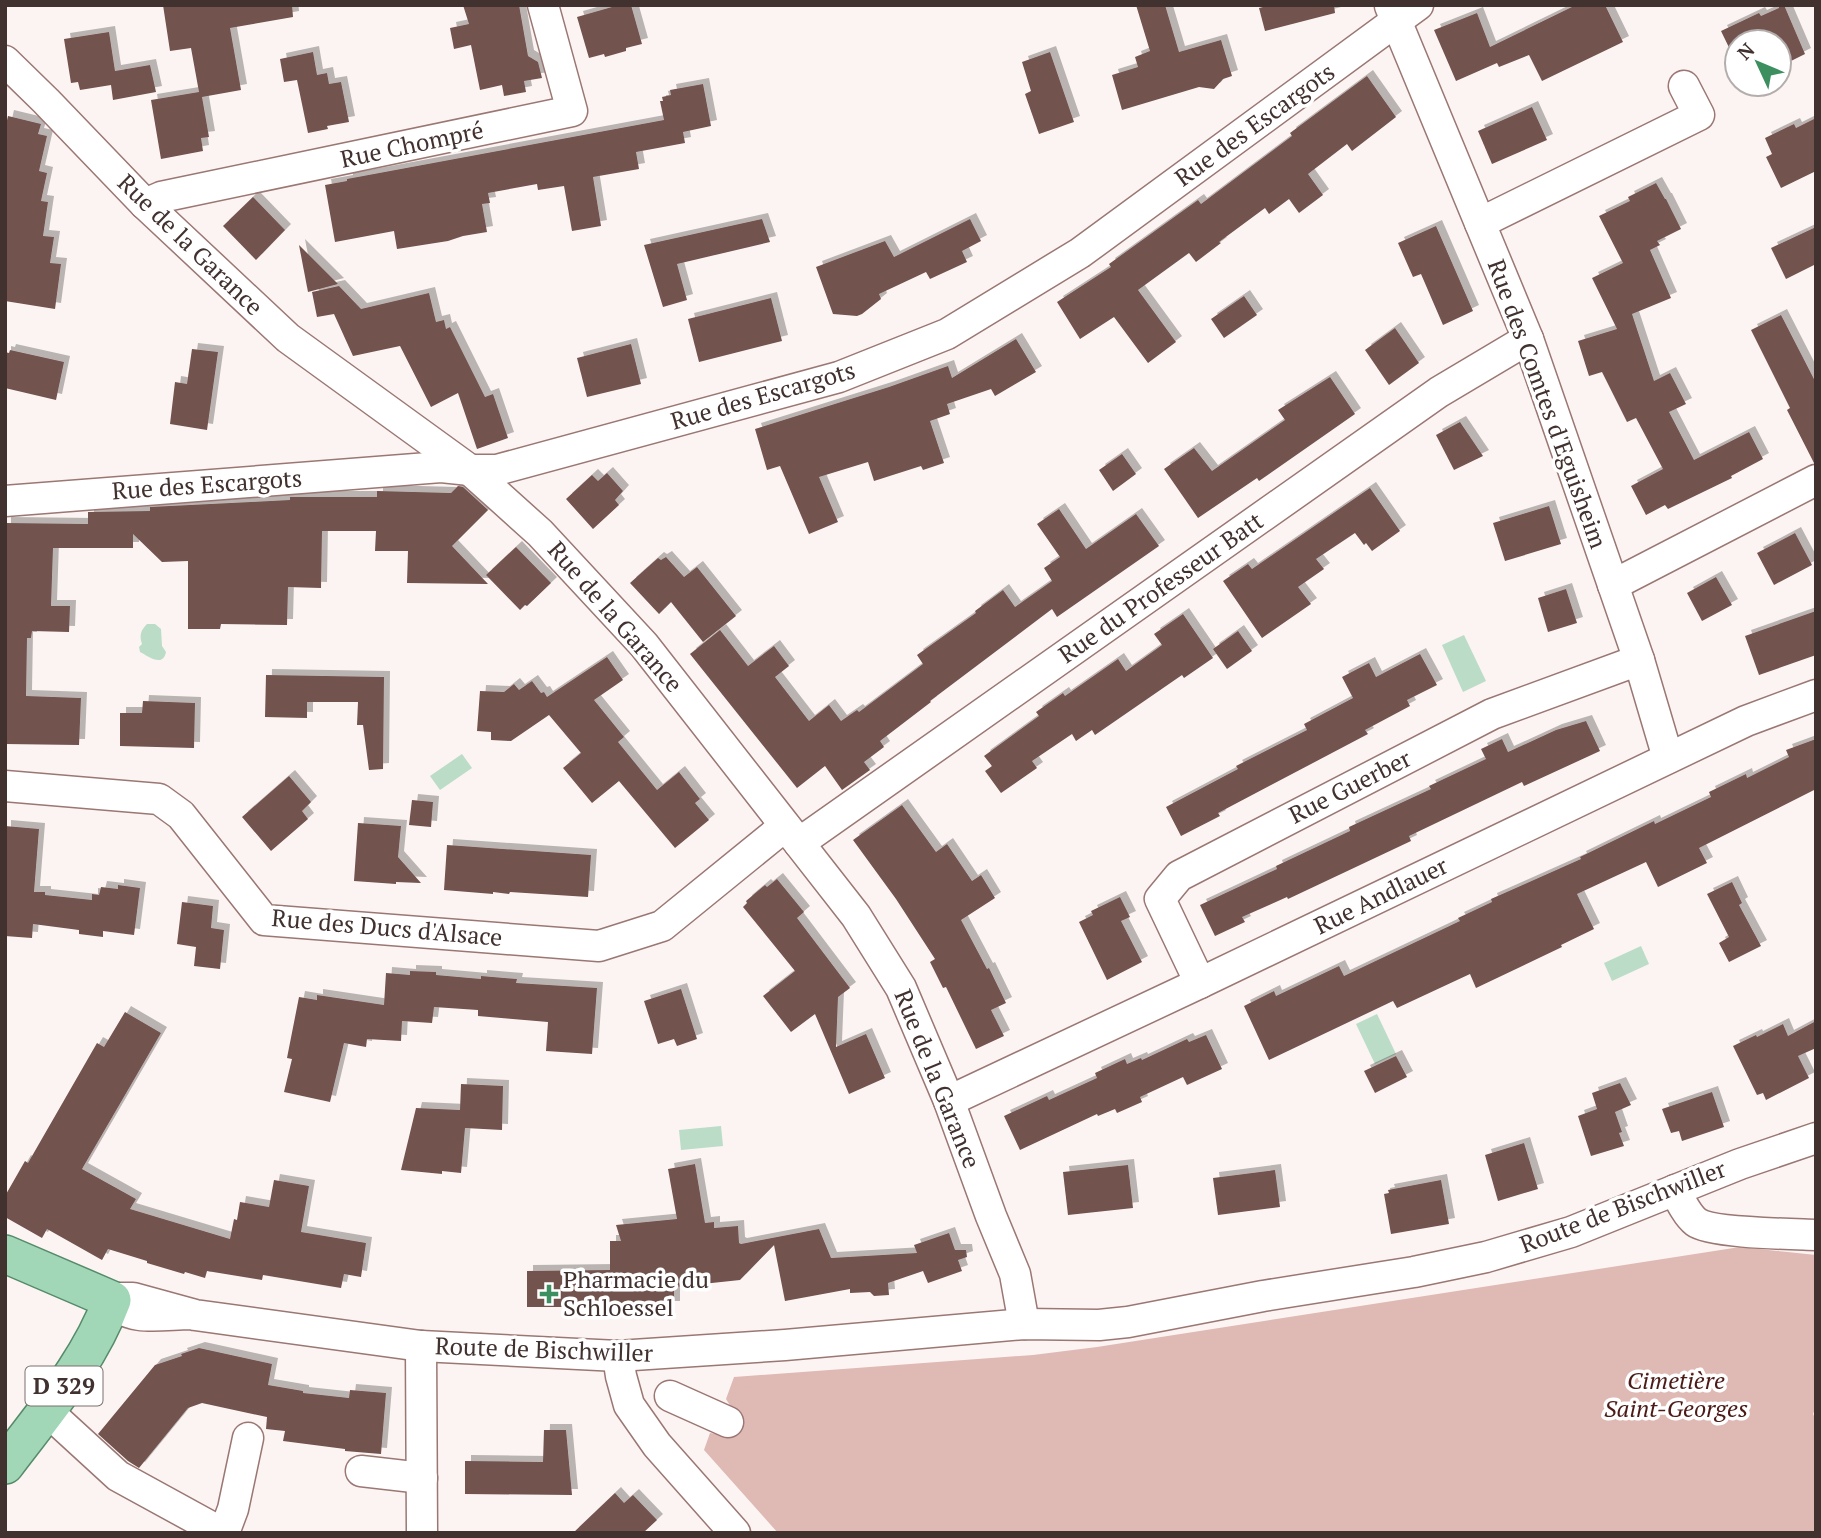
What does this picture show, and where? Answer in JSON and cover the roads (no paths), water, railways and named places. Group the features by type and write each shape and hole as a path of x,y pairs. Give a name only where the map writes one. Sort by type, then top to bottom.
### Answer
{"main road":[{"name":"Route de Bischwiller","path":"5,1254 112,1300"},
{"name":"D 329","path":"5,1465 86,1354 104,1322 112,1300"}],"street":[{"name":"Rue Chompré","path":"145,204 161,197 572,111 543,5"},
{"name":"Rue des Comtes d'Eguisheim","path":"1401,11 1480,223 1528,339 1639,660 1668,758"},
{"name":"Rue des Escargots","path":"5,501 441,467 497,470 839,377 947,334 1080,253 1401,11"},
{"name":"Rue de la Garance","path":"5,61 145,204 288,338 470,470 540,533 644,645 856,916 901,988 949,1101 1015,1274 1024,1324"},
{"path":"1480,223 1699,115 1684,86"},
{"name":"Rue du Professeur Batt","path":"792,835 1439,392 1528,339"},
{"path":"1613,585 1816,480"},
{"name":"Rue Guerber","path":"1200,983 1160,899 1179,876 1492,714 1639,660"},
{"name":"Rue Andlauer","path":"949,1101 1746,721 1816,695"},
{"name":"Rue des Ducs d'Alsace","path":"5,786 159,799 181,815 264,920 598,946 662,926 792,835"},
{"name":"Route de Bischwiller","path":"112,1300 133,1298 190,1314 421,1346 618,1356 785,1345 1024,1324 1125,1306 1263,1296 1414,1272 1486,1257 1571,1232 1740,1164 1816,1138"},
{"path":"1675,1190 1695,1222 1706,1227 1816,1235"},
{"path":"421,1346 422,1533"},
{"path":"618,1356 629,1405 657,1445 725,1529"},
{"path":"670,1396 728,1422"},
{"path":"46,1410 118,1476 223,1533 233,1508 248,1438"},
{"path":"361,1471 422,1478"}],"place":[{"name":"Pharmacie du Schloessel","path":"549,1294"}],"park label":[{"name":"Cimetière Saint-Georges","path":"1676,1395"}]}
